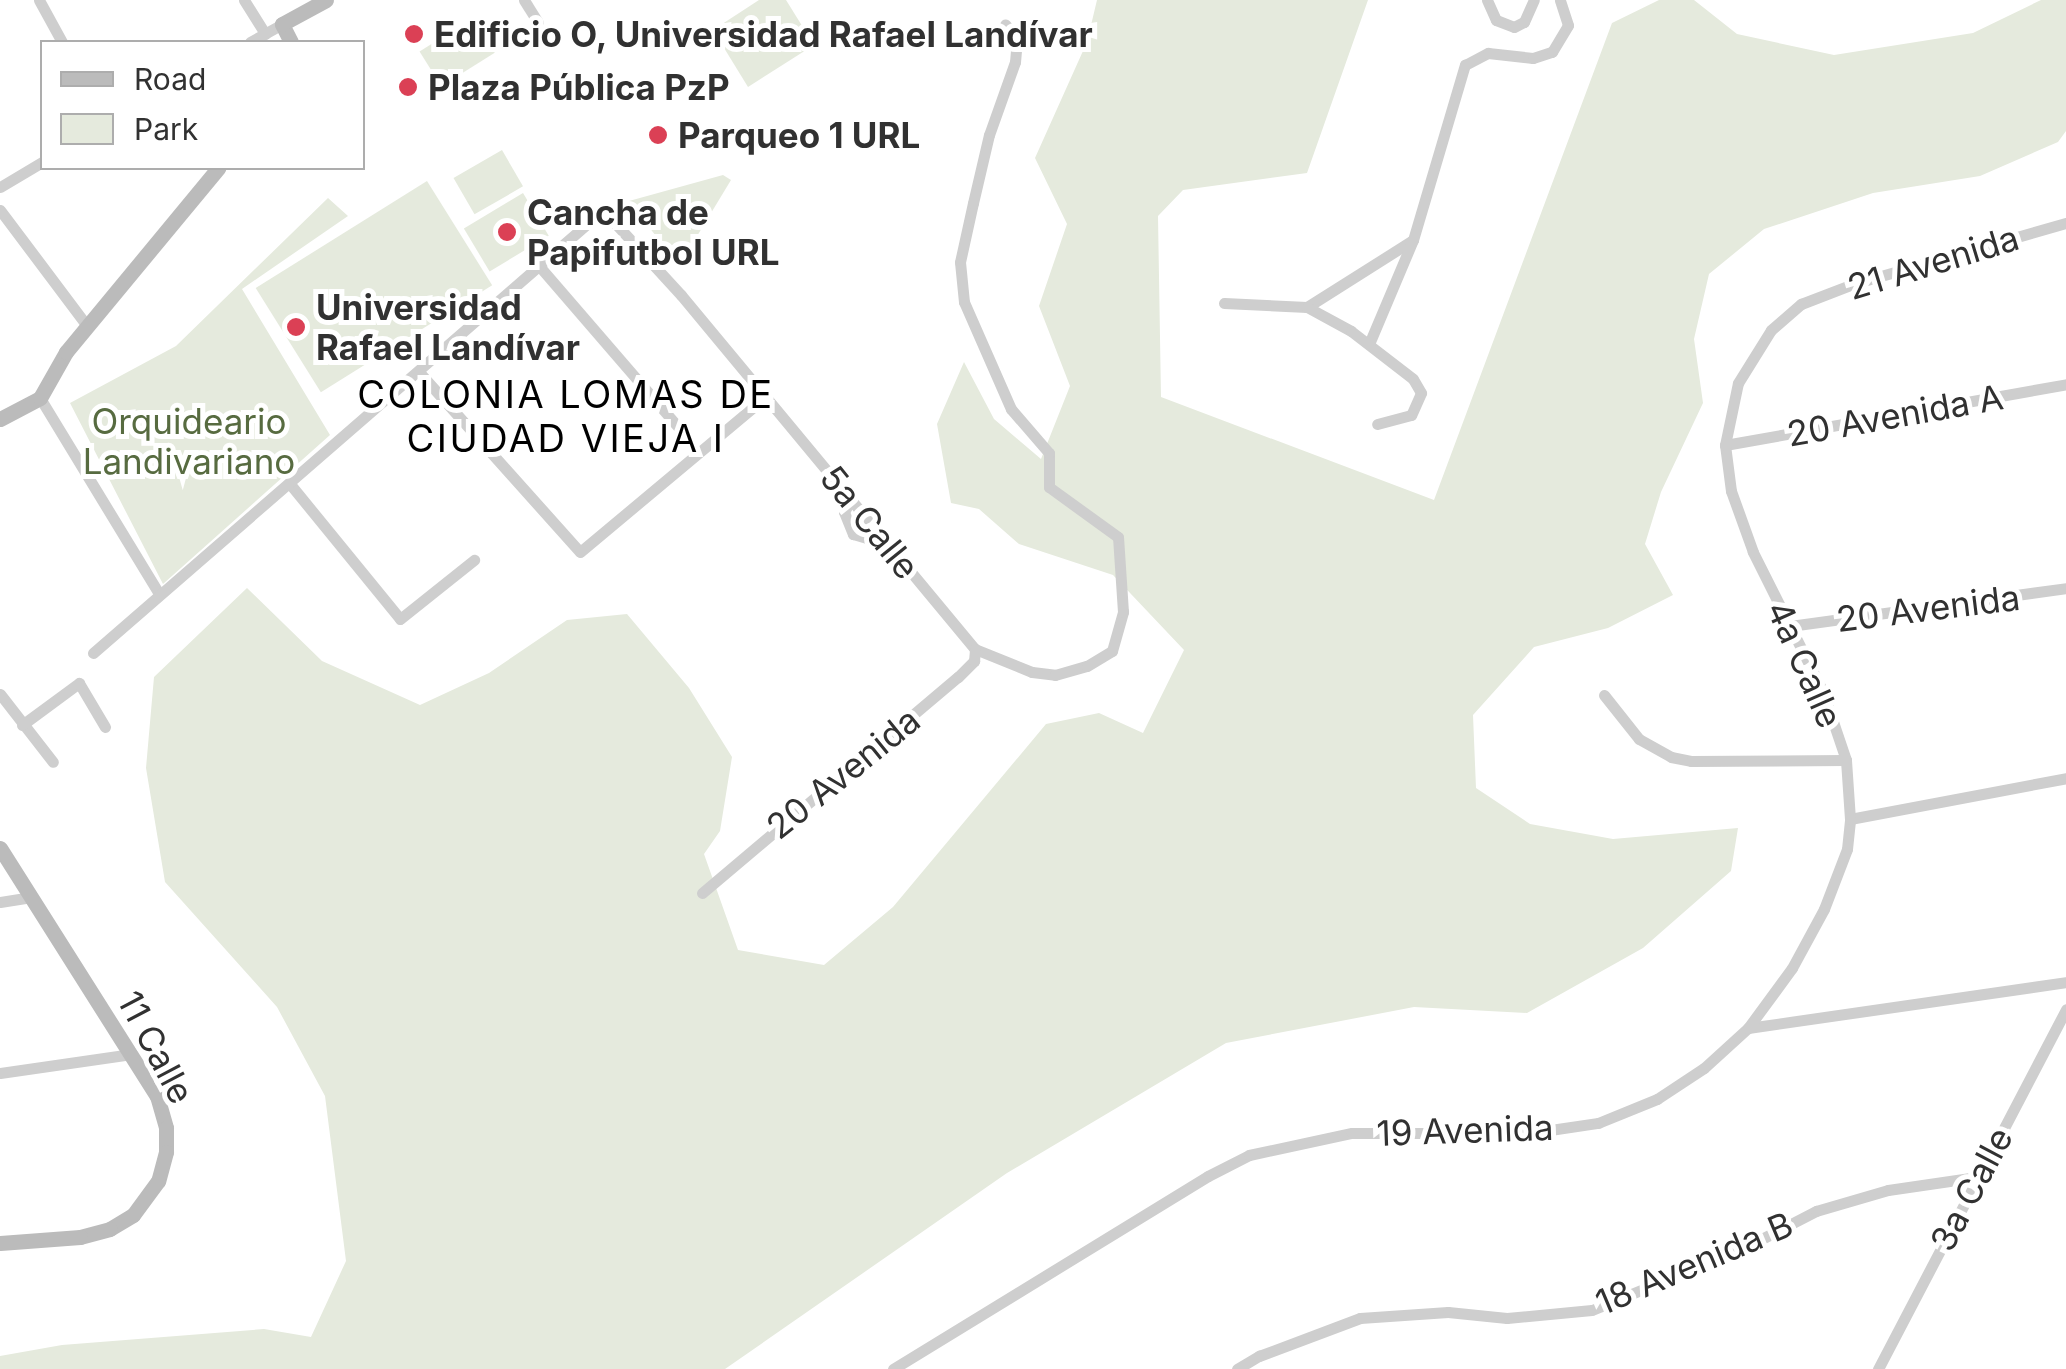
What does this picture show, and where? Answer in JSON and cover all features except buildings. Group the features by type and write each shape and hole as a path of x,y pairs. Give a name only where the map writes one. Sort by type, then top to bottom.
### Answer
{"street":[{"path":"244,0 264,34"},
{"path":"254,40 326,0"},
{"path":"524,0 538,22"},
{"path":"1488,0 1501,24 1514,27 1526,19 1534,0"},
{"path":"1369,344 1388,308 1412,240 1466,65 1488,53 1533,58 1552,52 1568,24 1560,0"},
{"path":"38,1 61,40"},
{"path":"282,24 291,40"},
{"path":"976,649 1032,672 1056,675 1088,666 1112,651 1124,612 1118,538 1049,487 1049,453 1011,409 964,302 960,262 968,223 989,135 1015,62 1017,38 1004,24"},
{"path":"0,187 40,163"},
{"path":"2,421 40,398 66,352 216,170"},
{"path":"0,210 88,328"},
{"name":"5a Calle","path":"540,267 588,223 603,219 615,223 682,295 763,398 852,498 976,649"},
{"name":"21 Avenida","path":"1801,304 1854,284 2066,223"},
{"path":"1307,307 1412,240"},
{"path":"93,653 540,267 679,428"},
{"path":"1224,303 1307,307 1369,344 1413,378 1421,393 1412,416 1377,424"},
{"name":"4a Calle","path":"1748,1028 1792,968 1824,909 1847,850 1850,819 1846,760 1823,692 1742,522 1731,491 1725,445 1738,383 1770,330 1801,304"},
{"path":"419,372 580,552 763,398"},
{"name":"20 Avenida A","path":"1725,445 2066,384"},
{"path":"40,398 159,594"},
{"path":"290,484 400,619 474,560"},
{"path":"852,498 844,520 853,534 866,538 880,532"},
{"name":"20 Avenida","path":"1790,626 2066,588"},
{"name":"20 Avenida","path":"702,893 958,678 974,661 976,649"},
{"path":"22,725 79,683 104,727"},
{"path":"0,694 53,762"},
{"path":"1604,695 1639,740 1671,757 1691,762 1846,760"},
{"path":"1850,819 2066,778"},
{"name":"11 Calle","path":"0,848 132,1054 156,1096 166,1128 166,1152 158,1181 132,1215 110,1229 40,1242 0,1243"},
{"path":"0,902 32,897"},
{"path":"1748,1028 2066,982"},
{"name":"3a Calle","path":"1878,1369 2066,1009"},
{"name":"19 Avenida","path":"893,1369 1208,1176 1249,1155 1352,1134 1530,1133 1598,1123 1657,1100 1704,1068 1748,1028"},
{"path":"0,1072 132,1054"},
{"name":"18 Avenida B","path":"1237,1369 1259,1356 1360,1318 1448,1312 1507,1318 1592,1310 1730,1254 1816,1211 1888,1190 1977,1178"}],"green space":[{"path":"759,0 786,0 814,45 748,87 713,30"},
{"path":"1097,0 1368,0 1307,173 1183,190 1158,216 1161,397 1434,500 1612,23 1659,0 1694,0 1737,34 1834,55 1973,33 2041,0 2066,0 2066,131 2058,142 1980,176 1873,193 1764,229 1709,274 1694,339 1703,403 1661,492 1645,544 1673,595 1608,628 1534,647 1473,715 1476,788 1530,824 1613,839 1738,828 1731,871 1643,948 1527,1013 1414,1007 1226,1043 1007,1173 725,1369 0,1369 0,1356 62,1345 264,1329 311,1337 346,1261 325,1096 277,1007 165,882 146,768 154,677 247,588 322,661 420,705 489,673 567,620 627,614 689,688 732,757 720,831 704,854 738,950 824,965 893,907 1046,724 1099,713 1143,733 1184,650 1113,575 1019,544 979,509 951,503 937,424 964,362 994,419 1041,459 1070,386 1039,306 1067,224 1035,158 1087,42"},
{"path":"473,18 495,53 441,86 420,51"},
{"path":"502,150 523,186 475,214 454,178"},
{"path":"723,175 731,180 679,266 629,201"},
{"path":"427,181 492,285 321,392 256,288"},
{"name":"Cancha de Papifutbol URL","path":"523,193 549,236 490,271 464,229"},
{"name":"Orquideario Landivariano","path":"328,198 348,216 242,289 330,435 163,584 70,403 176,346"}],"place":[{"name":"Edificio O, Universidad Rafael Landívar","path":"414,34"},
{"name":"Plaza Pública PzP","path":"408,87"},
{"name":"Parqueo 1 URL","path":"658,135"},
{"name":"Cancha de Papifutbol URL","path":"507,232"},
{"name":"Universidad Rafael Landívar","path":"296,327"}],"district":[{"name":"COLONIA LOMAS DE CIUDAD VIEJA I","path":"566,417"}]}
